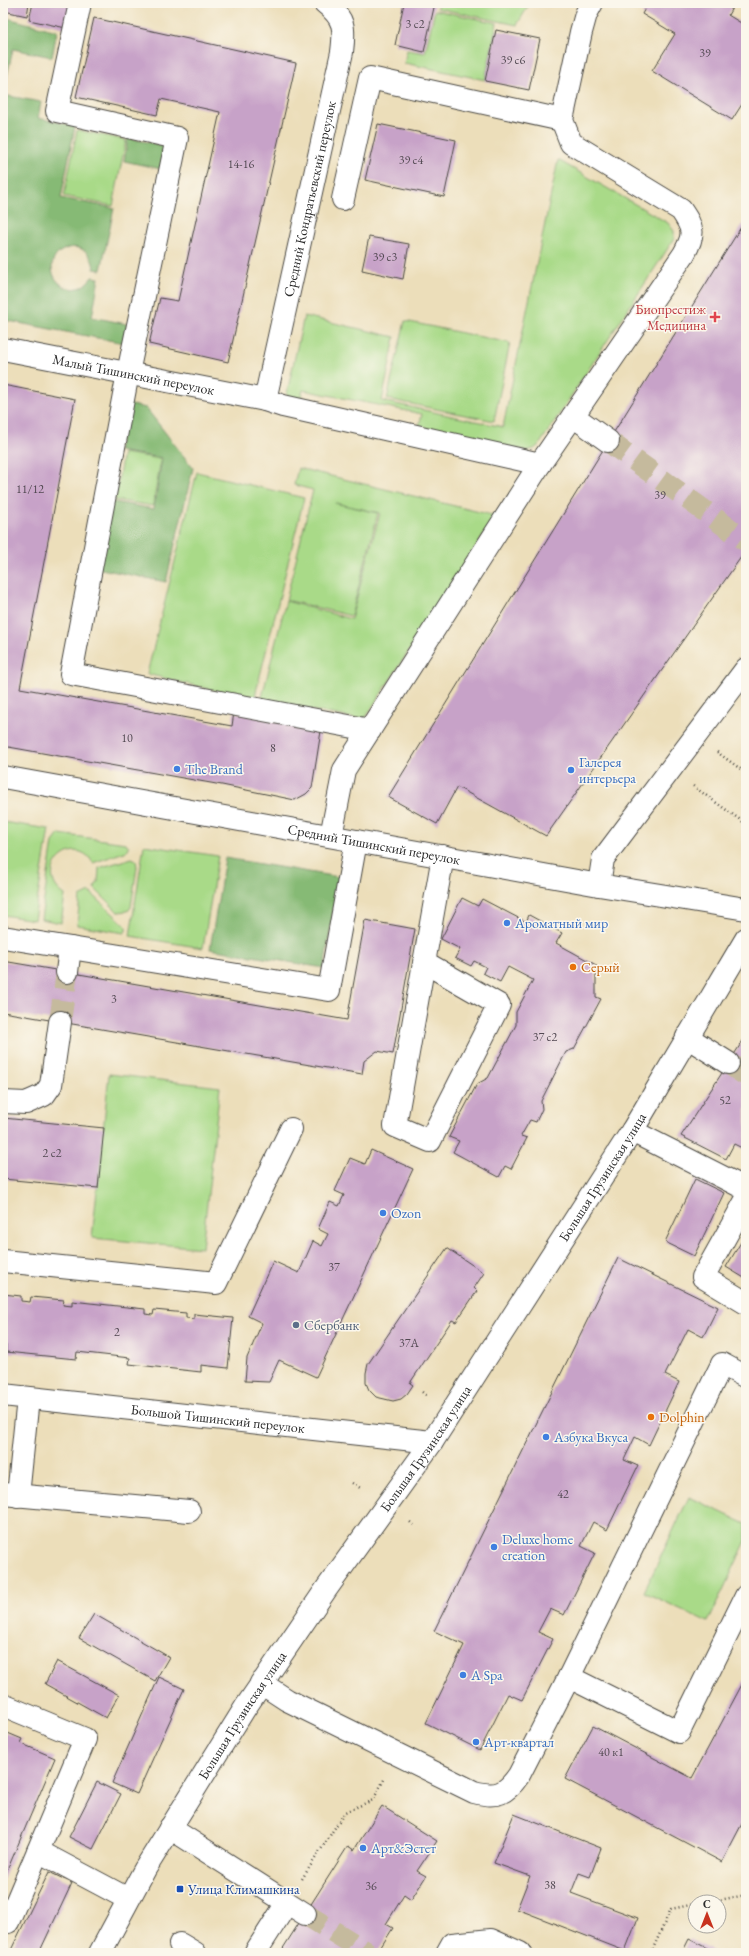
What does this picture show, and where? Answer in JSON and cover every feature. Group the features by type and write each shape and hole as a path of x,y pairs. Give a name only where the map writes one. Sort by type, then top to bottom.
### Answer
{"street":[{"path":"80,3 57,111 177,138 128,373 71,674 370,730"},
{"name":"Средний Кондратьевский переулок","path":"265,400 342,52 345,30 336,12 325,3"},
{"path":"331,836 344,770 540,464 684,254 692,240 691,224 682,210 571,143 562,120 581,32 586,14 592,3"},
{"path":"343,198 370,78 562,120"},
{"name":"Малый Тишинский переулок","path":"3,349 265,400 283,406 540,464"},
{"path":"573,416 608,441"},
{"path":"599,885 603,859 746,669"},
{"name":"Средний Тишинский переулок","path":"3,777 599,885 746,909"},
{"path":"3,937 329,990 356,841"},
{"path":"424,962 499,1005 430,1141 395,1126 424,962 443,856"},
{"name":"Большая Грузинская улица","path":"100,1953 128,1899 170,1828 261,1683 432,1442 632,1131 746,939"},
{"path":"67,972 70,948"},
{"path":"3,1102 26,1103 44,1095 51,1085 60,1022"},
{"path":"687,1037 728,1063"},
{"path":"3,1261 216,1283 291,1130"},
{"path":"632,1131 746,1189"},
{"path":"746,1200 703,1277 746,1303"},
{"path":"261,1683 287,1700 474,1792 488,1796 502,1793 513,1784 519,1775 569,1678 722,1364 746,1377"},
{"name":"Большой Тишинский переулок","path":"3,1395 432,1442"},
{"path":"28,1398 10,1495 189,1511"},
{"path":"569,1678 679,1732 746,1596"},
{"path":"3,1705 85,1739 8,1922"},
{"path":"170,1828 296,1908 255,1953"},
{"path":"38,1851 128,1899"},
{"path":"447,1953 452,1944 491,1940 520,1953"}],"path":[{"path":"695,737 746,773"},
{"path":"670,770 746,824"},
{"path":"422,1392 428,1396"},
{"path":"352,1483 362,1489"},
{"path":"410,1522 415,1526"},
{"path":"296,1908 345,1812 373,1800 398,1755"},
{"path":"727,1899 746,1895"},
{"path":"651,1953 671,1909 687,1906"}],"green space":[{"path":"438,3 530,3 517,25 437,8"},
{"path":"435,10 497,23 485,80 404,63 407,50 425,53"},
{"path":"3,17 57,31 52,57 13,49 3,95"},
{"path":"3,95 41,102 38,118 75,126 61,198 114,208 101,270 94,269 91,258 84,251 76,248 68,248 60,252 55,258 52,266 54,276 62,285 72,289 82,287 92,277 99,278 92,317 127,324 124,343 3,320"},
{"path":"77,130 126,140 113,206 64,196"},
{"path":"128,138 166,146 161,169 124,161"},
{"path":"558,160 668,223 674,231 674,239 539,445 534,449 526,451 419,426 422,414 303,390 299,406 285,402 304,316 395,337 382,401 503,427"},
{"path":"405,321 510,343 494,421 387,399"},
{"path":"127,404 146,408 193,468 166,582 96,568 108,501 154,509 162,458 118,451"},
{"path":"123,453 161,459 153,506 115,500"},
{"path":"298,468 496,516 364,720 261,701 286,601 351,619 380,513 335,503 378,513 351,616 286,600 313,490 294,485"},
{"path":"197,472 304,498 254,700 147,674"},
{"path":"3,822 49,829 34,920 3,915"},
{"path":"59,834 126,843 129,847 127,851 93,863 85,854 76,851 67,853 60,858 54,866 52,876 56,886 65,895 61,923 41,919 53,842"},
{"path":"144,845 218,856 203,948 130,936"},
{"path":"132,858 136,860 137,867 131,907 128,911 118,912 94,888 98,882 99,868"},
{"path":"225,858 339,877 324,968 210,949"},
{"path":"90,892 126,926 126,931 124,933 77,925 80,897"},
{"path":"109,1074 220,1087 202,1248 92,1238"},
{"path":"689,1497 746,1524 746,1541 708,1622 644,1592"}],"building":[{"path":"6,3 29,3 27,16 4,11"},
{"path":"33,3 56,3 71,6 66,28 29,20"},
{"path":"404,3 435,3 424,52 395,45"},
{"path":"648,3 735,3 728,15 746,26 746,98 732,120 652,71 675,34 642,14"},
{"path":"94,18 296,63 228,362 149,344 160,298 178,301 220,112 161,99 157,115 76,97"},
{"path":"496,30 540,39 529,90 485,81"},
{"path":"378,124 456,140 444,197 365,180"},
{"path":"746,219 746,550 546,836 457,787 437,824 388,797"},
{"path":"369,237 409,244 403,279 362,270"},
{"path":"3,385 75,399 20,688 232,726 234,712 321,731 312,788 306,794 295,800 222,785 3,746"},
{"path":"462,898 478,906 482,899 526,922 529,915 562,933 556,943 596,965 596,997 601,999 574,1049 566,1052 541,1101 542,1109 536,1122 530,1120 521,1136 527,1138 511,1169 505,1166 499,1177 453,1152 459,1141 449,1137 477,1084 488,1078 516,1025 516,1012 533,980 508,967 500,982 483,973 486,967 474,961 471,966 455,958 460,949 441,939"},
{"path":"365,920 415,929 393,1054 377,1051 364,1061 362,1074 3,1012 3,961 347,1020"},
{"path":"746,1036 746,1150 734,1144 726,1159 681,1136"},
{"path":"3,1118 104,1128 98,1188 3,1179"},
{"path":"371,1150 413,1169 316,1377 279,1360 269,1382 245,1381 247,1358 262,1323 248,1316 273,1261 299,1273 313,1241 322,1246 328,1234 318,1229 330,1202 339,1206 344,1195 335,1191 350,1158 365,1164"},
{"path":"695,1179 724,1193 694,1256 665,1242"},
{"path":"746,1234 746,1279 726,1267"},
{"path":"447,1248 484,1273 474,1288 477,1291 456,1322 452,1320 410,1383 413,1385 407,1394 401,1399 393,1401 376,1397 369,1390 366,1383 368,1364"},
{"path":"618,1258 718,1307 703,1337 688,1329 665,1375 679,1382 649,1445 635,1437 624,1460 638,1466 607,1530 593,1522 581,1546 595,1553 564,1615 550,1609 538,1632 553,1639 522,1700 508,1694 480,1750 426,1723 464,1645 434,1631"},
{"path":"3,1294 21,1296 21,1301 30,1302 31,1297 64,1300 63,1305 72,1306 72,1301 145,1309 145,1314 153,1315 154,1310 186,1313 186,1318 194,1319 194,1314 233,1318 228,1368 201,1365 201,1372 129,1364 130,1358 77,1352 76,1359 6,1352 6,1345 3,1345"},
{"path":"94,1614 169,1657 155,1681 79,1638"},
{"path":"57,1661 119,1695 106,1718 45,1684"},
{"path":"159,1677 184,1689 137,1794 112,1783"},
{"path":"746,1677 746,1816 722,1862 565,1779 593,1726 692,1778"},
{"path":"3,1731 22,1739 20,1743 55,1758 3,1880"},
{"path":"97,1782 121,1794 93,1849 69,1837"},
{"path":"382,1806 437,1841 417,1871 426,1876 411,1900 404,1895 386,1924 393,1928 377,1953 280,1953 348,1846 354,1850"},
{"path":"514,1814 601,1848 590,1877 579,1873 571,1893 638,1918 625,1951 517,1909 530,1876 494,1863"},
{"path":"49,1872 72,1883 39,1953 16,1953 11,1950"},
{"path":"689,1939 717,1953 682,1953"}],"tunnel":[{"path":"608,441 746,541"},
{"path":"60,1022 67,972"},
{"path":"728,1063 746,1075"},
{"path":"305,1914 368,1953"}],"place":[{"name":"Биопрестиж Медицина","path":"715,317"},
{"name":"The Brand","path":"177,769"},
{"name":"Галерея интерьера","path":"571,770"},
{"name":"Ароматный мир","path":"507,923"},
{"name":"Серый","path":"573,967"},
{"name":"Ozon","path":"383,1213"},
{"name":"Сбербанк","path":"296,1325"},
{"name":"Dolphin","path":"651,1417"},
{"name":"Азбука Вкуса","path":"546,1437"},
{"name":"Deluxe home creation","path":"494,1547"},
{"name":"A Spa","path":"463,1675"},
{"name":"Арт-квартал","path":"476,1742"},
{"name":"Арт&Эстет","path":"363,1848"},
{"name":"Улица Климашкина","path":"180,1889"}]}
